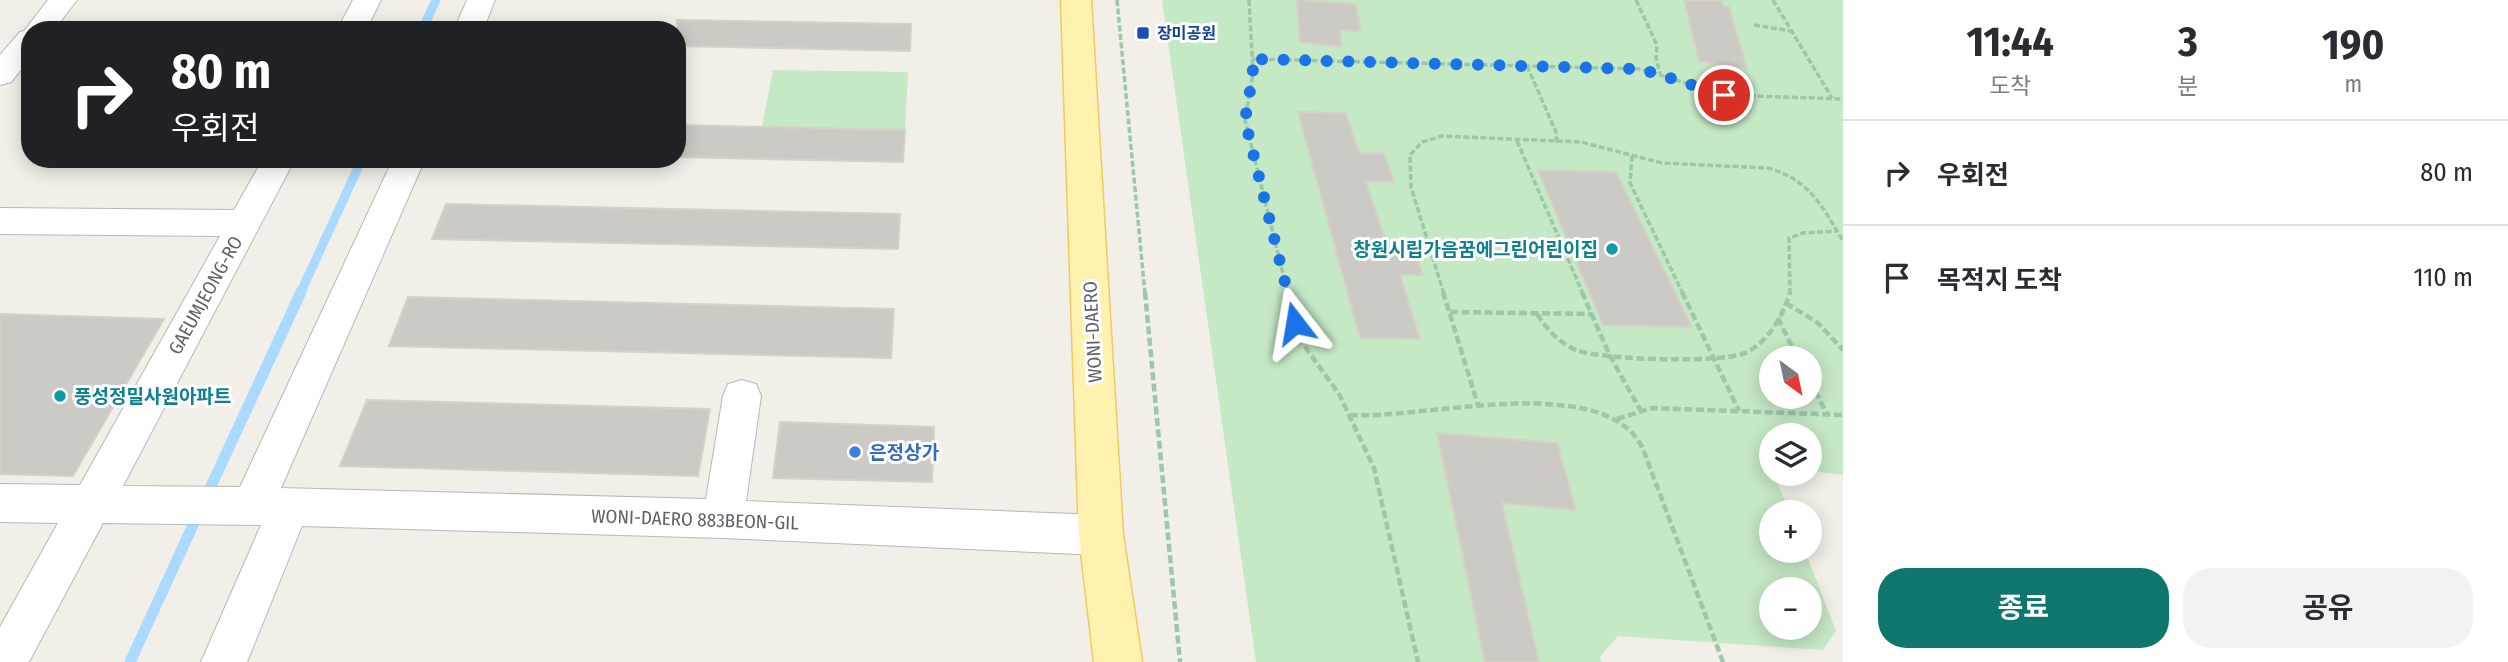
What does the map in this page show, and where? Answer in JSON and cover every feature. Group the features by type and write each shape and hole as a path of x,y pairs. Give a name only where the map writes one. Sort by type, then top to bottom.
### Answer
{"main road":[{"name":"WONI-DAERO","path":"1076,0 1101,535 1118,662"}],"street":[{"path":"45,21 62,0"},
{"path":"356,21 367,0"},
{"path":"472,21 481,0"},
{"path":"0,75 21,50"},
{"name":"GAEUMJEONG-RO","path":"104,506 244,223 274,168"},
{"path":"224,662 259,506 405,168"},
{"path":"0,221 244,223"},
{"path":"723,519 742,396"},
{"path":"0,503 104,506"},
{"path":"5,662 104,506"},
{"name":"WONI-DAERO 883BEON-GIL","path":"104,506 259,506 723,519 1101,535"}],"path":[{"path":"1117,0 1180,662"},
{"path":"1249,0 1253,73 1245,120 1295,323 1303,344 1339,394 1374,468 1418,662"},
{"path":"1636,0 1657,45 1656,58 1660,74"},
{"path":"1773,0 1832,99"},
{"path":"1754,25 1791,31"},
{"path":"1252,59 1641,69 1701,90 1724,95 1843,99"},
{"path":"1527,66 1556,132 1558,143"},
{"path":"1478,405 1411,187 1410,155 1422,142 1442,136 1581,142 1601,145 1662,163 1785,171 1812,191 1843,241"},
{"path":"1517,141 1610,356 1640,411"},
{"path":"1632,156 1630,183 1739,411"},
{"path":"1537,314 1545,328 1562,342 1584,353 1610,356 1712,357 1743,354 1762,339 1786,303 1791,285 1786,249 1788,238 1803,233 1837,231"},
{"path":"1786,303 1824,328 1843,350"},
{"path":"1450,312 1592,314"},
{"path":"1778,318 1792,346"},
{"path":"1350,415 1386,416 1478,405 1563,405 1596,411 1616,419 1634,433 1645,454 1723,662"},
{"path":"1822,405 1827,415"},
{"path":"1616,419 1652,408 1843,415"}],"green space":[{"path":"1162,0 1843,0 1843,475 1822,472 1822,423 1759,423 1759,486 1779,486 1785,500 1759,500 1759,563 1810,563 1815,577 1759,577 1759,640 1822,640 1822,595 1836,631 1823,650 1618,636 1600,657 1602,662 1256,662"},
{"path":"773,70 908,72 905,130 762,127"}],"building":[{"path":"1297,0 1356,4 1360,31 1340,30 1342,47 1300,42"},
{"path":"1684,0 1721,0 1723,6 1729,7 1747,69 1699,61"},
{"path":"677,20 911,24 910,51 686,46 686,21"},
{"path":"1298,112 1346,113 1359,153 1384,153 1394,182 1366,182 1386,242 1412,242 1423,275 1400,275 1420,339 1360,338"},
{"path":"686,125 905,130 903,162 686,157"},
{"name":"창원시립가음꿈에그린어린이집","path":"1538,170 1616,172 1692,327 1603,325"},
{"path":"446,204 900,214 898,249 432,239"},
{"path":"408,297 894,309 891,358 389,346"},
{"name":"풍성정밀사원아파트","path":"0,314 164,319 73,476 0,474"},
{"path":"367,400 710,409 698,476 340,466"},
{"name":"은정상가","path":"780,422 934,427 932,482 773,478"},
{"path":"1437,433 1557,443 1576,510 1502,503 1539,662 1485,662"}],"waterway":[{"path":"426,21 436,0"},
{"path":"300,294 358,168"},
{"path":"206,497 301,292"},
{"path":"130,662 199,512"}],"place":[{"name":"장미공원","path":"1143,33"},
{"name":"창원시립가음꿈에그린어린이집","path":"1612,249"},
{"name":"풍성정밀사원아파트","path":"60,396"},
{"name":"은정상가","path":"855,452"}],"route":[{"path":"1295,323 1245,120 1253,73 1252,59 1641,69 1701,90 1724,95"}]}
